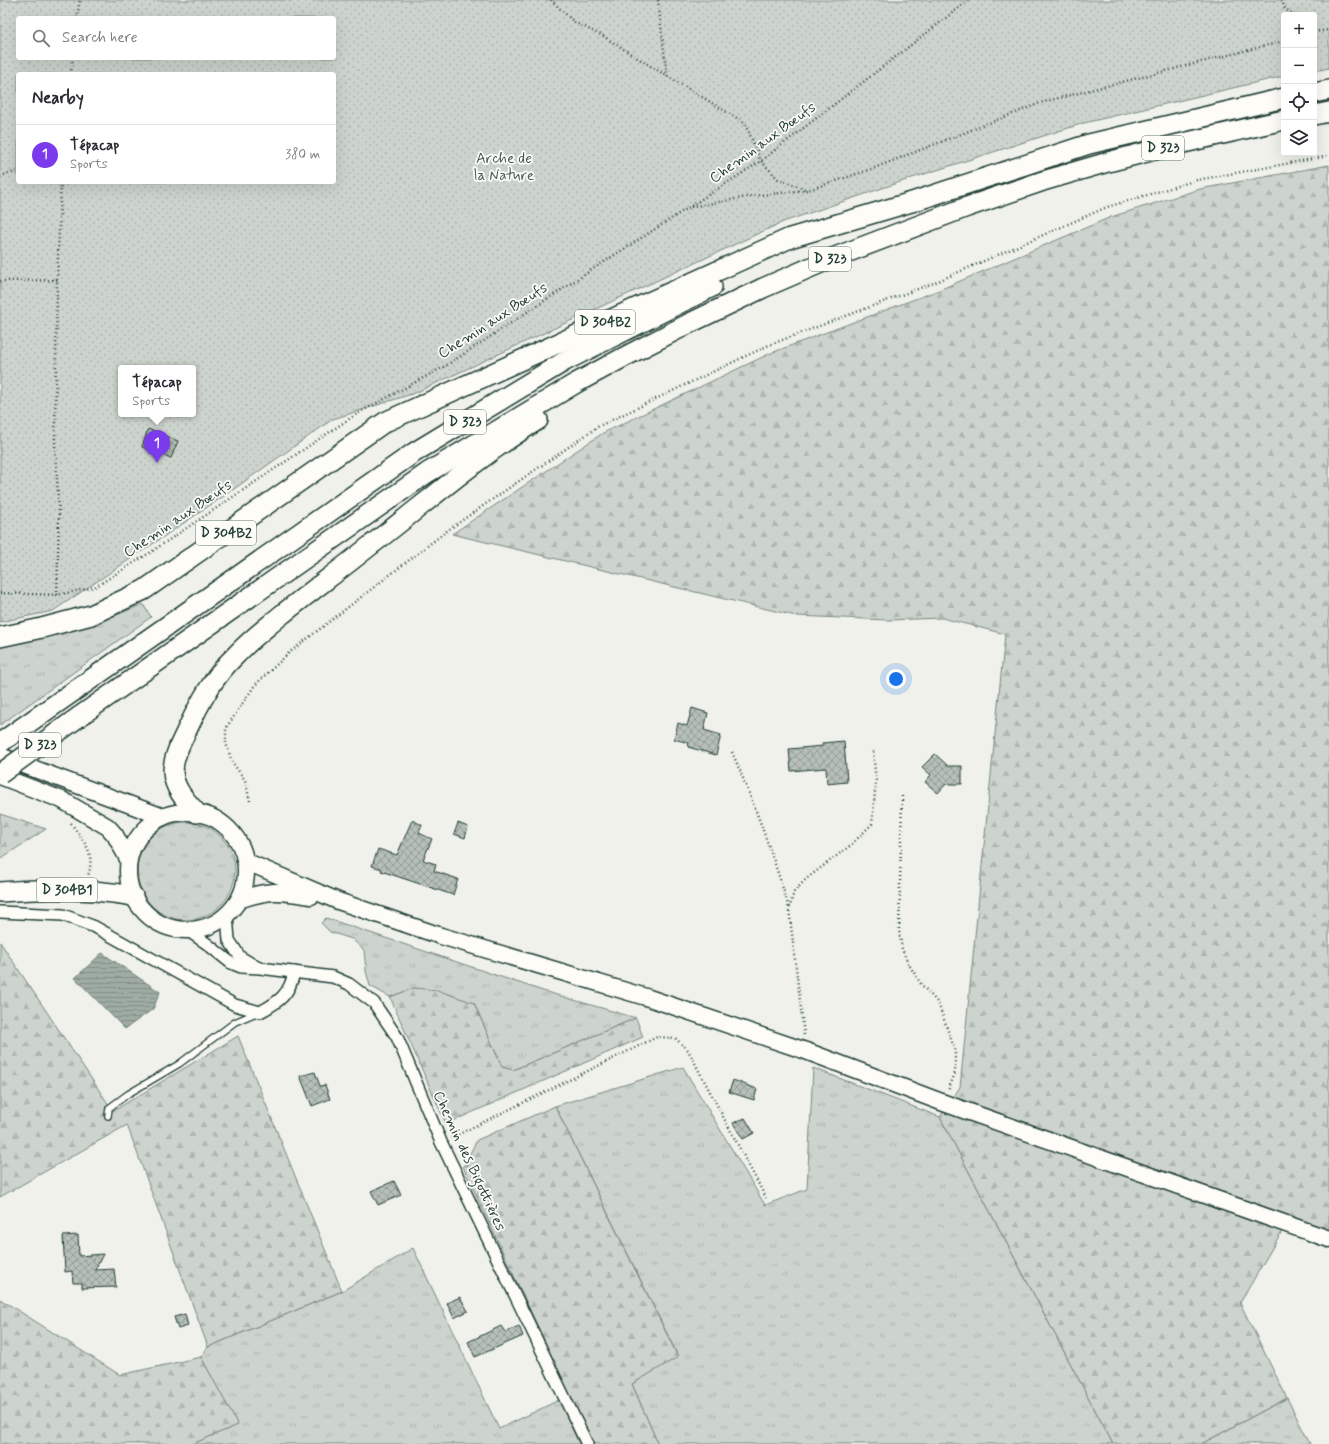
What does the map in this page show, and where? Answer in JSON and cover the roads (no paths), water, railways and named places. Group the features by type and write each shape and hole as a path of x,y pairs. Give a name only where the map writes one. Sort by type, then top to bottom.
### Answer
{"highway":[{"path":"1317,92 1329,90"},
{"name":"D 323","path":"0,743 415,452 565,361 738,274 915,201 1089,144 1281,99"},
{"path":"1317,114 1329,112"},
{"name":"D 323","path":"0,775 80,716 427,473 576,383 626,356 763,288 845,253 967,207 1043,181 1108,162 1174,145 1281,121"},
{"name":"D 304B2","path":"0,637 42,628 91,614 144,590 385,422 790,238 915,201"},
{"path":"197,813 184,799 177,786 173,771 175,759 197,708 208,688 237,653 295,604 485,457 526,428 582,394 607,375 626,356"},
{"name":"D 304B1","path":"0,892 23,890 87,890 133,896"}],"main road":[{"path":"0,756 163,817"},
{"path":"0,775 62,800 108,827 115,835 128,859"},
{"path":"180,812 197,813 214,818 229,829 239,844 245,862 246,875 244,888 239,900 227,915 215,923 201,929 187,930 170,928 155,921 142,910 133,896 127,872 128,859 140,834 151,824 163,817 180,812"},
{"path":"245,862 338,901 441,936 649,998 806,1051 944,1103 1329,1239"},
{"path":"239,900 256,894 272,891 289,892 338,901"}],"street":[{"path":"0,912 63,915 95,926 235,1005 260,1012 275,1004 287,992 293,980 294,972"},
{"path":"227,915 229,940 240,957 260,968"},
{"name":"Chemin des Bigottières","path":"187,930 231,963 241,967 294,972 333,978 349,984 374,1003 397,1037 441,1142 587,1444"}],"lane":[{"path":"108,1116 110,1108 128,1094 179,1064 235,1022 260,1012"}],"place":[{"name":"Tépacap","path":"157,463"}],"park label":[{"name":"Arche de la Nature","path":"504,168"}]}
